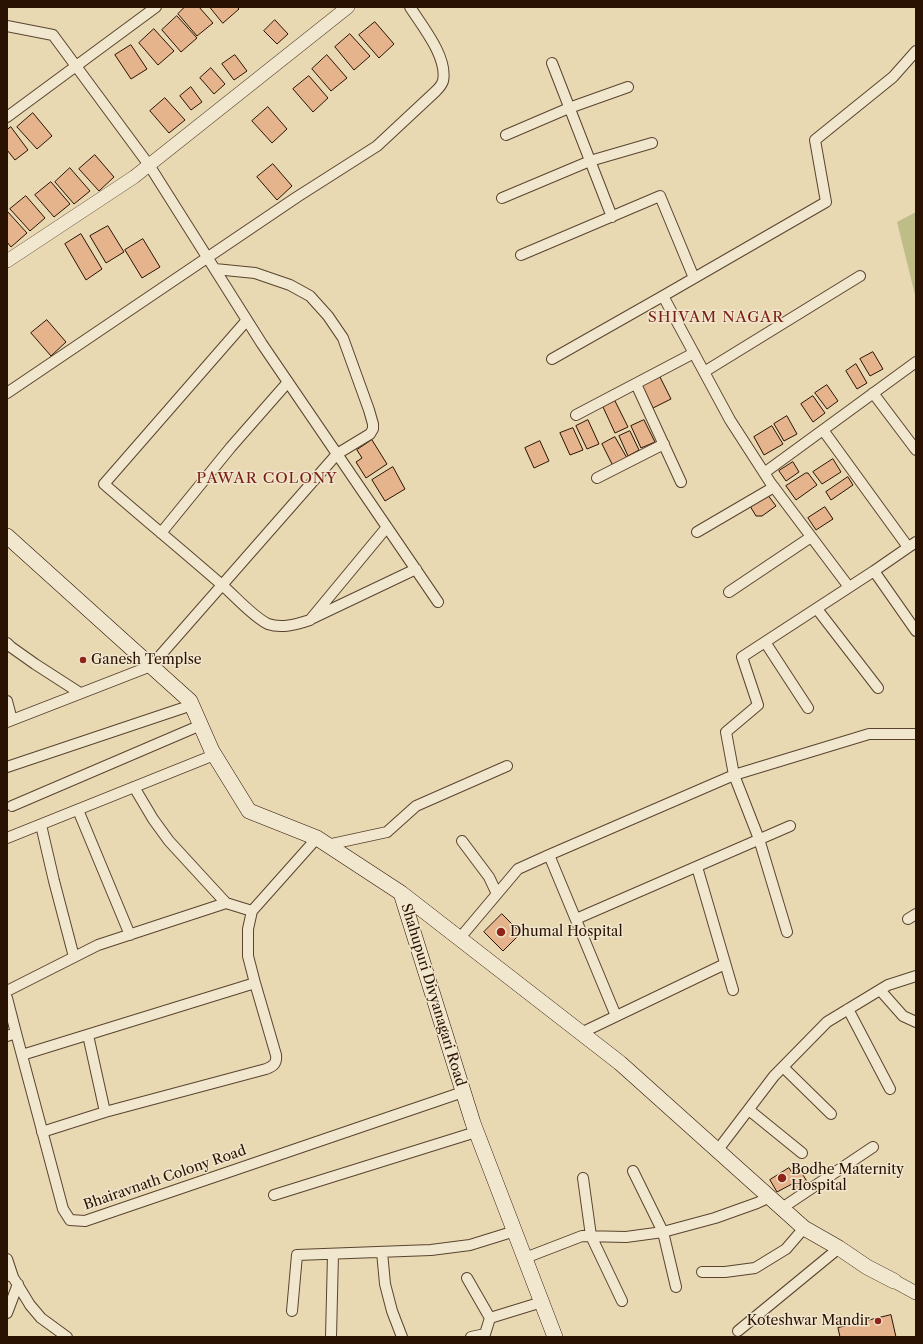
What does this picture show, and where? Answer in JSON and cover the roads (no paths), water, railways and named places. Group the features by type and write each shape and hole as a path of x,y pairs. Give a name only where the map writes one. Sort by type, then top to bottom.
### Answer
{"main road":[{"name":"Shahupuri Divyanagari Road","path":"7,536 190,702 214,755 249,811 322,841 401,893 476,1132 556,1337"},
{"path":"401,893 620,1063 804,1228 839,1248 867,1267 894,1281"}],"street":[{"path":"7,117 156,7"},
{"path":"7,260 134,177 348,7"},
{"path":"7,393 207,257 377,146 436,91 443,82 444,70 439,54 410,7"},
{"path":"7,26 53,35 149,165 288,382 438,602"},
{"path":"552,359 826,202 815,140 893,77 916,51"},
{"path":"552,63 612,217"},
{"path":"506,135 569,108 628,87"},
{"path":"502,198 590,161 652,143"},
{"path":"521,255 660,196 694,278"},
{"path":"7,702 10,721 151,666 337,454 370,434 373,429 374,424 343,338 328,316 310,296 290,285 255,273 214,268"},
{"path":"704,372 860,276"},
{"path":"663,296 730,420 764,473 849,588"},
{"path":"247,320 104,484 222,585 259,619 269,624 279,626 295,625 310,620 416,569"},
{"path":"576,415 694,353"},
{"path":"764,473 916,362"},
{"path":"162,533 231,447 288,382"},
{"path":"636,384 681,482"},
{"path":"873,393 916,450"},
{"path":"787,932 759,840 734,775 726,732 758,705 742,657 849,588 912,544 823,430"},
{"path":"597,478 664,444"},
{"path":"696,532 774,486"},
{"path":"310,620 387,527"},
{"path":"729,592 811,537"},
{"path":"874,571 916,631"},
{"path":"817,608 878,688"},
{"path":"765,642 808,708"},
{"path":"7,643 35,664 80,693"},
{"path":"7,767 192,705"},
{"path":"12,806 201,725"},
{"path":"460,939 518,869 549,855 734,775 869,734 916,734"},
{"path":"7,838 214,755"},
{"path":"42,1132 105,1112 274,1066 277,1060 276,1055 248,956 248,929 252,911 322,841 387,832 416,806 507,766"},
{"path":"134,787 153,819 169,841 226,903 252,911"},
{"path":"78,810 130,935"},
{"path":"41,825 74,957"},
{"path":"576,919 790,826"},
{"path":"462,841 489,877 497,894"},
{"path":"549,855 616,1016"},
{"path":"697,867 733,990"},
{"path":"7,991 98,945 226,903"},
{"path":"581,1033 725,964"},
{"path":"717,1150 774,1076 827,1022 888,985 916,976"},
{"path":"22,1055 255,983"},
{"path":"880,990 903,1016 916,1022"},
{"name":"Bhairavnath Colony Road","path":"7,998 12,1035 22,1055 63,1209 70,1220 85,1221 463,1092"},
{"path":"848,1009 890,1089"},
{"path":"88,1035 105,1112"},
{"path":"783,1067 831,1114"},
{"path":"749,1110 802,1153"},
{"path":"274,1195 476,1132"},
{"path":"782,1208 872,1147"},
{"path":"632,1171 663,1232 676,1287"},
{"path":"583,1178 590,1236 622,1301"},
{"path":"525,1258 582,1236 626,1237 663,1232 715,1218 770,1197"},
{"path":"702,1272 725,1272 755,1268 786,1249 804,1228"},
{"path":"292,1311 297,1255 431,1250 470,1245 515,1231"},
{"path":"738,1331 839,1248"},
{"path":"382,1252 385,1284 392,1311 402,1337"},
{"path":"331,1337 333,1254"},
{"path":"7,1259 13,1278 30,1305 41,1318 67,1337"},
{"path":"7,1313 13,1278"},
{"path":"466,1278 490,1318 485,1334 471,1337"},
{"path":"894,1281 916,1293"},
{"path":"490,1318 542,1302"}],"place":[{"name":"Ganesh Templse","path":"83,660"},
{"name":"Dhumal Hospital","path":"501,932"},
{"name":"Bodhe Maternity Hospital","path":"782,1178"},
{"name":"Koteshwar Mandir","path":"878,1321"}],"district":[{"name":"SHIVAM NAGAR","path":"716,318"},
{"name":"PAWAR COLONY","path":"267,479"}]}
